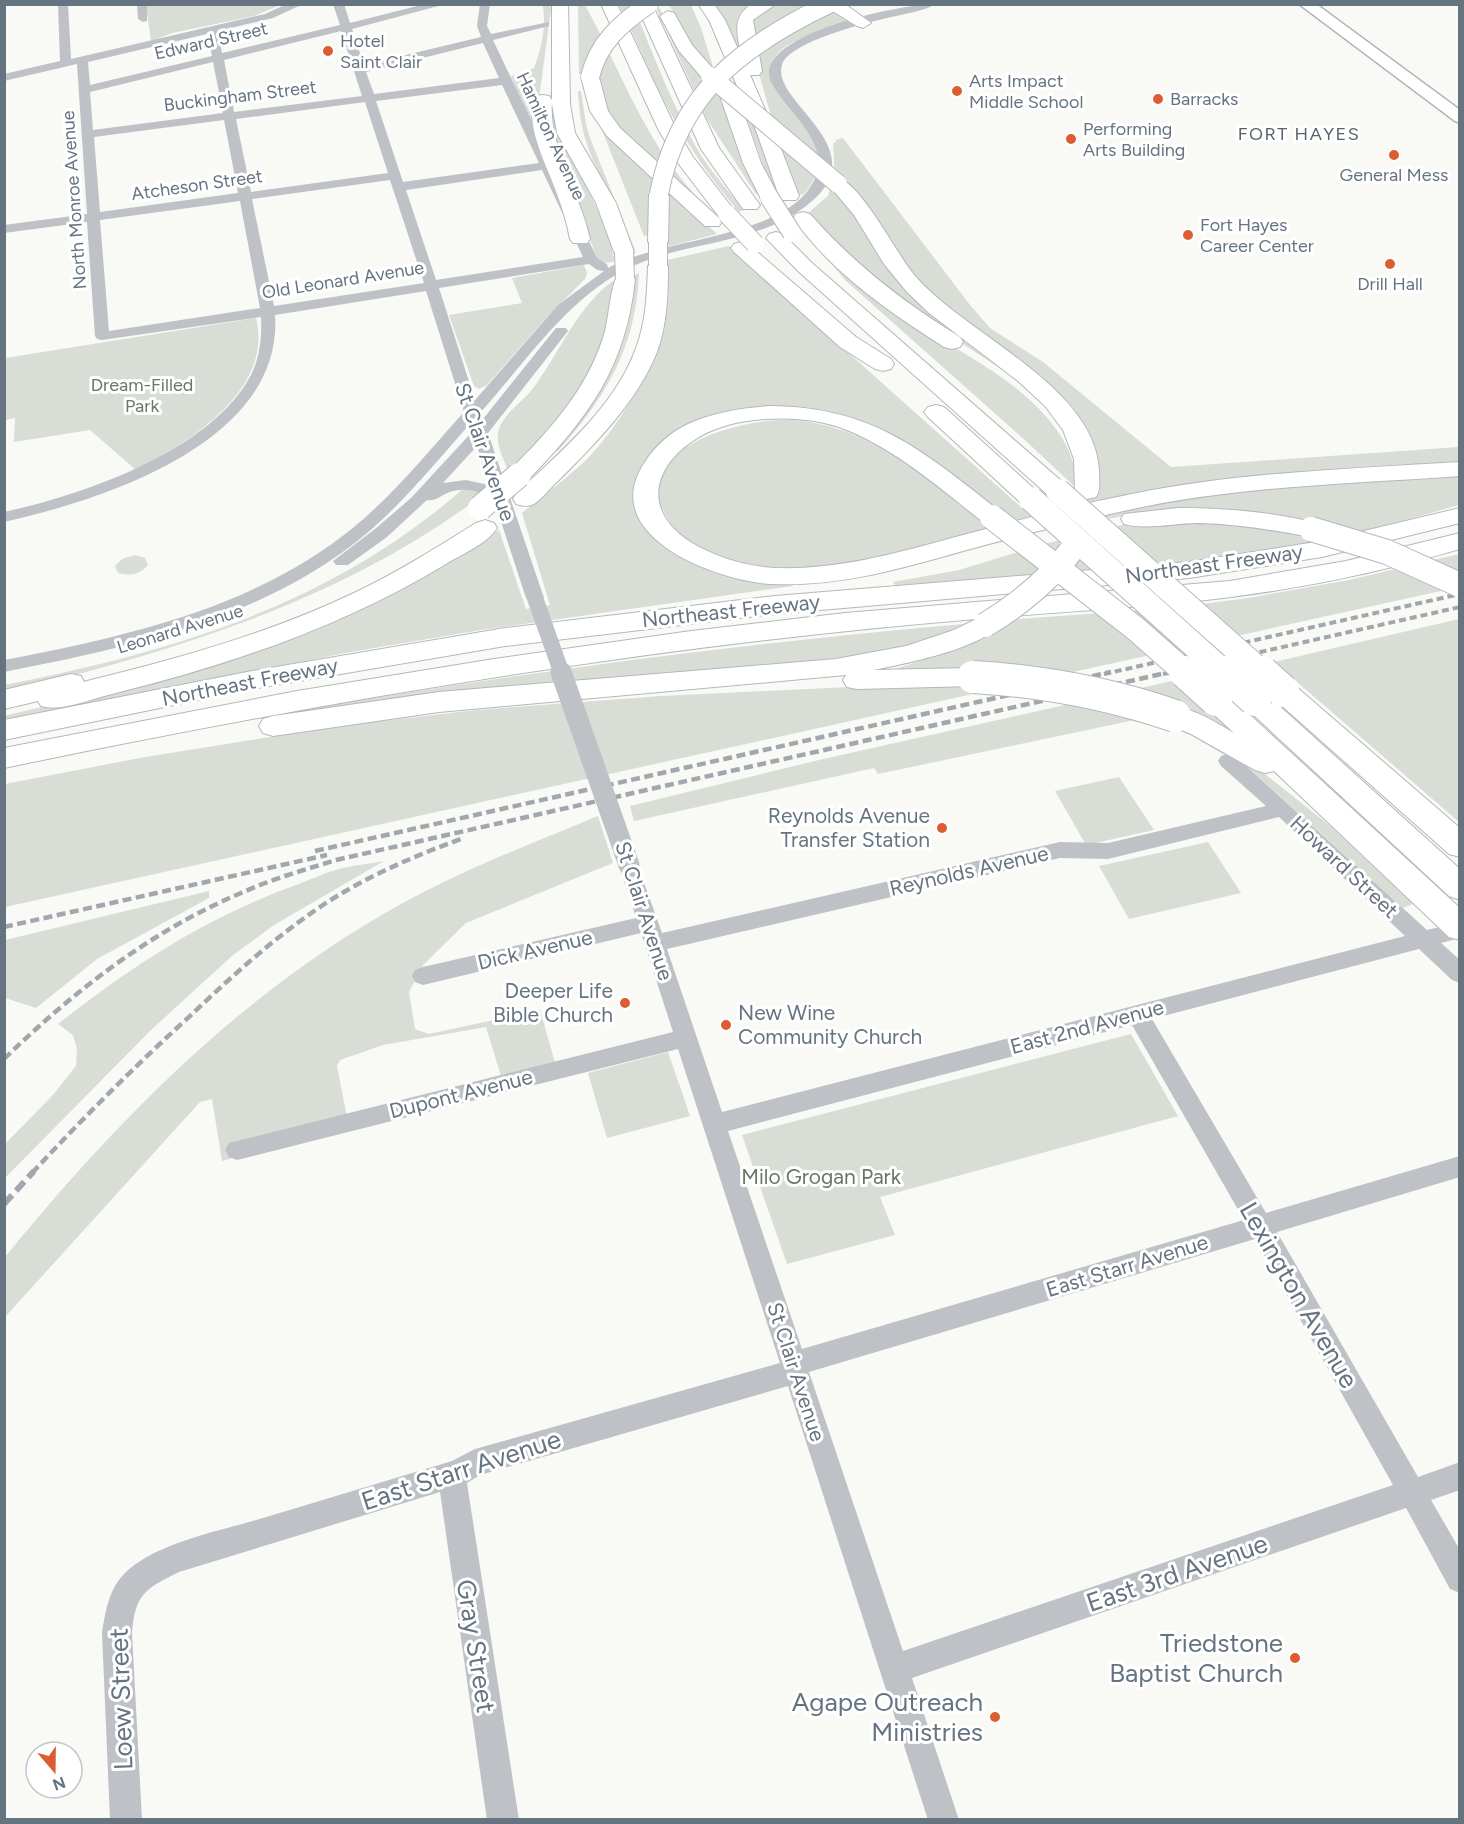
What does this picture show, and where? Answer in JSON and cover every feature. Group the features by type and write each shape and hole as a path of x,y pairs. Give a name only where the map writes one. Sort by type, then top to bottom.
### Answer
{"highway":[{"path":"592,4 634,85 649,94"},
{"path":"609,4 649,94 720,218"},
{"path":"698,4 752,163 769,197 791,230 850,304 1460,846"},
{"path":"706,4 717,20 766,133 789,196 791,230"},
{"path":"766,133 744,24 748,14 768,4"},
{"path":"4,709 167,670 310,622 400,579 489,511 569,422 599,375 620,325 669,149 688,112 713,83 757,45 784,27 829,4 870,21"},
{"path":"862,4 870,21"},
{"path":"4,775 167,744 380,710 528,693 836,668 877,661 939,645 985,625 1026,599 1066,558 1081,537 1086,516 1089,478 1083,451 1069,423 1025,376 913,288 856,204 838,184 710,76 650,5"},
{"path":"602,147 592,122 588,100 592,65 599,49 611,32 631,15 650,5"},
{"path":"650,5 696,123 710,149 750,205 831,252 884,298 1023,387 1042,404 1069,438 1077,454 1087,492"},
{"path":"564,8 574,112 590,174 612,215 641,247"},
{"path":"564,8 544,91 541,125 552,160 576,216 580,239"},
{"path":"590,77 599,111 613,132 720,218 848,342 883,364 1460,888"},
{"path":"4,700 160,660 210,644 349,587 390,567 489,511 525,499 568,458 613,405 617,385 634,345 643,314 646,290 635,272 641,247 622,195"},
{"path":"1460,469 1238,485 1169,494 1070,516 867,569 841,574 789,577 743,573 701,560 687,552 660,530 652,518 646,493 652,469 669,447 692,432 717,421 750,414 802,413 843,421 871,432 921,462 992,517 1136,629 1330,805 1460,929"},
{"path":"505,637 628,615 909,575 987,557 1052,536 1118,521 1207,515 1269,521 1311,529 1373,546 1431,570 1460,585"},
{"name":"Northeast Freeway","path":"4,730 252,681 505,637 786,604 1189,570 1322,549 1460,515"},
{"name":"Northeast Freeway","path":"4,758 223,714 575,656 793,628 1230,589 1301,579 1370,565 1460,541"},
{"path":"691,681 973,677 1063,685 1105,693 1175,716 1210,732 1265,763 1362,838"}],"main road":[{"path":"1306,4 1460,118"}],"street":[{"path":"63,4 66,64"},
{"path":"142,4 144,19"},
{"path":"4,78 269,16 298,4"},
{"name":"St Clair Avenue","path":"338,4 460,379 480,432 489,511 535,598 629,865 944,1820"},
{"name":"Edward Street","path":"84,90 441,4"},
{"name":"Hamilton Avenue","path":"485,4 482,26 505,81 591,260"},
{"path":"870,21 930,4"},
{"name":"Leonard Avenue","path":"33,661 155,633 249,598 288,579 328,555 369,523 397,497 563,308 588,287 635,272 640,259 754,227 790,211 810,195 822,177 824,154 820,140 810,122 777,87 773,73 775,64 786,51 807,39 870,21"},
{"path":"360,70 545,24"},
{"path":"4,517 53,507 129,478 192,443 234,407 256,379 269,340 268,312 212,29"},
{"name":"North Monroe Avenue","path":"82,60 102,336"},
{"name":"Buckingham Street","path":"87,134 505,81"},
{"name":"Atcheson Street","path":"4,229 244,197 546,166"},
{"path":"591,260 635,272"},
{"name":"Old Leonard Avenue","path":"102,336 591,260"},
{"name":"Leonard Avenue","path":"4,666 141,643 200,627 298,586 344,560 384,533 410,510 457,461 544,354 574,312 588,287"},
{"path":"410,510 437,491 460,484 478,485 489,511"},
{"name":"Howard Street","path":"1228,761 1283,809 1460,974"},
{"name":"Reynolds Avenue","path":"651,933 1060,850 1108,851 1283,809"},
{"name":"East 2nd Avenue","path":"715,1124 1460,929"},
{"name":"Dick Avenue","path":"423,976 651,933"},
{"name":"Lexington Avenue","path":"1137,1013 1333,1351 1460,1579"},
{"name":"Dupont Avenue","path":"237,1150 686,1038"},
{"name":"East Starr Avenue","path":"133,1582 174,1559 457,1473 475,1462 1460,1166"},
{"name":"Gray Street","path":"457,1473 453,1483 454,1493 503,1820"},
{"name":"East 3rd Avenue","path":"895,1670 1460,1476"},
{"name":"Loew Street","path":"126,1820 117,1633 118,1606 133,1582"}],"green space":[{"path":"782,4 816,6 847,20 830,30 800,39 782,49 775,57 769,72 774,87 810,134 818,152 817,172 803,195 795,193 765,97 754,47 752,17 772,6"},
{"path":"146,5 280,5 254,16 172,33 151,41"},
{"path":"543,5 550,5 551,10 536,120 541,151 511,76 534,68 543,37"},
{"path":"578,5 585,5 640,115 665,157 710,212 638,152 622,133 609,114 601,94 600,74 579,74"},
{"path":"619,5 633,5 663,79 689,134 709,167 744,210 739,212 728,199 680,130"},
{"path":"655,5 658,5 668,25 717,76 745,166 759,193 756,194 707,119"},
{"path":"669,5 691,5 715,73 692,45"},
{"path":"716,5 760,5 752,7 749,81"},
{"path":"721,46 748,106 778,190 776,191 766,173"},
{"path":"553,78 584,181 607,231 615,261 612,262 601,261 597,258 570,187 550,144 548,109"},
{"path":"578,91 581,91 590,138 635,250 631,251 625,227 590,152 582,126"},
{"path":"600,125 612,140 670,192 648,192 650,236 644,236"},
{"path":"843,138 990,328 1043,362 1171,467 1459,447 1459,464 1298,474 1178,487 1081,507 858,564 819,570 790,569 754,566 726,559 692,544 679,533 662,508 657,491 658,482 665,467 676,454 708,436 746,424 785,420 816,423 850,433 891,454 931,479 987,521 1001,516 911,449 853,420 802,410 744,411 716,416 690,426 668,440 651,459 644,471 639,490 642,510 652,530 666,546 684,558 726,575 792,583 793,586 481,630 345,653 5,721 4,716 157,679 257,649 306,631 355,612 402,589 499,530 526,609 550,605 522,513 586,460 613,428 639,387 650,365 665,321 668,302 667,260 729,246 1022,508 1075,491 1075,487 1027,442 845,280 802,229 805,229 843,269 874,297 986,367 1033,403 1052,424 1070,453 1078,497 1100,492 1092,445 1084,427 1060,397 1019,362 931,298 905,267 868,208 846,185 835,179 833,143"},
{"path":"831,186 839,192 891,270 1017,379 896,301 807,214 828,196"},
{"path":"669,194 673,195 717,234 666,247"},
{"path":"584,265 587,273 585,279 548,316 487,385 479,389 474,386 449,315 522,303 512,278"},
{"path":"639,273 632,324 615,370 575,431 558,451 553,450 620,344 629,315 633,276"},
{"path":"613,281 616,283 605,336 584,386 558,424 509,473 498,440 502,423 534,387 589,304"},
{"name":"Dream-Filled Park","path":"256,318 258,344 252,368 240,390 223,410 202,428 136,470 90,430 14,442 15,418 5,420 5,358"},
{"path":"1459,472 1459,505 1372,529 1305,544 1187,563 1138,568 895,585 893,582 959,570 1044,544 1126,524 1139,513 1075,525 1104,512 1208,492"},
{"path":"464,488 484,494 430,532 315,593 194,640 69,677 5,693 4,685 129,657 189,639 248,618 305,593 360,563 413,528"},
{"path":"1459,554 1459,587 5,907 5,784 145,757 332,727 476,710 661,696 890,685 950,669 895,669 954,650 1018,619 1172,608 1248,598 1349,580"},
{"path":"135,555 145,558 148,565 134,574 118,573 115,566 122,559"},
{"path":"1459,619 1459,822 1274,662"},
{"path":"964,624 903,647 840,662 281,718 281,714 366,699 536,673 793,641"},
{"path":"1203,674 1244,738 1184,727 1256,767 1329,825 1413,904 1403,908 1252,771 1190,735 1149,717 878,774 874,768 634,821 630,806 819,760"},
{"path":"1119,777 1154,830 1086,845 1055,791"},
{"path":"598,816 613,863 466,923 423,965 409,992 415,1029 429,1034 540,1010 555,1063 501,1076 486,1027 383,1045 340,1060 337,1066 347,1117 344,1128 222,1161 212,1099 200,1102 5,1317 5,1257 92,1156 139,1107 237,1017 290,976 345,938 403,903 524,846"},
{"path":"1208,842 1241,893 1129,919 1099,866"},
{"path":"384,861 274,925 233,955 151,1030 5,1178 5,1144 52,1096 76,1066 77,1049 73,1035 58,1024 142,963 231,912 333,871"},
{"path":"209,891 209,898 97,959 36,1008 5,998 5,940"},
{"name":"Milo Grogan Park","path":"1131,1034 1178,1116 880,1197 895,1235 787,1264 742,1135"},
{"path":"668,1052 690,1116 607,1138 588,1073"}],"railway":[{"path":"1104,674 1460,594"},
{"path":"1163,674 1460,607"},
{"path":"315,851 1111,672"},
{"path":"4,1059 86,987 145,944 208,908 288,875 336,860 1170,672"},
{"path":"32,1173 149,1054 272,942 326,903 358,884 461,839"},
{"path":"4,927 327,855"},
{"path":"4,1204 34,1171"}],"place":[{"name":"Hotel Saint Clair","path":"328,51"},
{"name":"Arts Impact Middle School","path":"957,91"},
{"name":"Barracks","path":"1158,99"},
{"name":"Performing Arts Building","path":"1071,139"},
{"name":"General Mess","path":"1394,155"},
{"name":"Fort Hayes Career Center","path":"1188,235"},
{"name":"Drill Hall","path":"1390,264"},
{"name":"Reynolds Avenue Transfer Station","path":"942,828"},
{"name":"Deeper Life Bible Church","path":"625,1003"},
{"name":"New Wine Community Church","path":"726,1025"},
{"name":"Triedstone Baptist Church","path":"1295,1658"},
{"name":"Agape Outreach Ministries","path":"995,1717"}],"district":[{"name":"FORT HAYES","path":"1299,134"}]}
